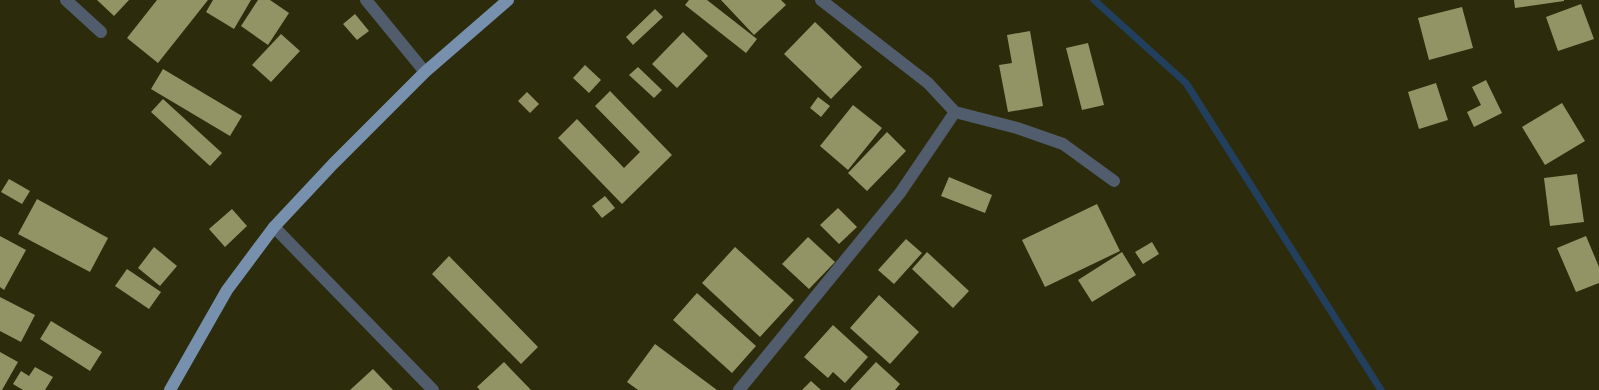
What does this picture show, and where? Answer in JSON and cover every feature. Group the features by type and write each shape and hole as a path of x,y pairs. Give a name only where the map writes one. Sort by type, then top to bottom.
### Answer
{"main road":[{"path":"170,390 227,290 274,227 424,72 508,0"}],"street":[{"path":"66,0 101,32"},
{"path":"366,0 424,72"},
{"path":"821,0 928,83 955,112 1017,128 1063,144 1114,181"},
{"path":"739,390 900,193 955,112"},
{"path":"274,227 433,390"}],"building":[{"path":"97,0 129,0 114,16"},
{"path":"157,0 208,0 158,63 127,38"},
{"path":"213,0 251,0 234,29 206,12"},
{"path":"258,0 270,0 289,13 268,45 241,26"},
{"path":"689,0 707,0 757,39 746,53 685,5"},
{"path":"721,0 781,0 786,5 754,35"},
{"path":"1514,0 1564,0 1564,1 1515,8"},
{"path":"1581,4 1594,39 1558,51 1546,17"},
{"path":"1462,7 1473,48 1429,60 1418,18"},
{"path":"655,9 663,17 633,45 626,37"},
{"path":"355,14 369,31 357,40 343,24"},
{"path":"815,22 862,67 831,99 784,54"},
{"path":"1030,31 1043,106 1008,112 999,65 1012,63 1007,35"},
{"path":"683,32 708,56 677,88 652,64"},
{"path":"281,34 300,51 271,82 252,65"},
{"path":"1088,43 1104,105 1082,110 1066,48"},
{"path":"585,65 601,80 589,93 573,78"},
{"path":"638,67 662,90 654,98 629,75"},
{"path":"163,69 242,116 230,136 151,89"},
{"path":"1486,80 1502,113 1474,127 1467,112 1481,105 1472,87"},
{"path":"1436,83 1448,120 1419,129 1408,92"},
{"path":"610,91 672,155 622,204 558,138 577,119 624,168 640,152 595,106"},
{"path":"527,92 539,104 530,113 518,101"},
{"path":"818,97 830,106 821,117 810,108"},
{"path":"163,99 222,153 210,166 151,112"},
{"path":"1562,103 1585,141 1545,165 1522,127"},
{"path":"853,105 882,128 848,170 820,146"},
{"path":"887,132 906,151 867,191 848,173"},
{"path":"1577,174 1584,222 1550,226 1544,178"},
{"path":"949,177 992,195 985,213 941,196"},
{"path":"9,179 30,191 22,204 1,192"},
{"path":"605,196 615,208 602,218 592,206"},
{"path":"37,199 108,238 90,272 18,234"},
{"path":"1097,204 1120,251 1045,287 1022,240"},
{"path":"838,208 857,227 839,244 820,225"},
{"path":"232,209 247,226 225,247 209,229"},
{"path":"0,236 26,250 4,290 0,287"},
{"path":"1586,236 1599,267 1599,283 1576,292 1557,248"},
{"path":"808,237 835,262 809,289 782,264"},
{"path":"906,239 922,253 894,284 878,270"},
{"path":"1152,242 1159,254 1143,264 1135,252"},
{"path":"154,247 177,266 160,286 138,268"},
{"path":"735,247 794,300 760,337 702,283"},
{"path":"927,252 969,291 953,308 912,269"},
{"path":"1122,252 1136,275 1092,302 1078,280"},
{"path":"449,256 538,347 521,364 432,274"},
{"path":"127,269 161,292 149,309 115,286"},
{"path":"697,293 756,346 732,373 673,320"},
{"path":"879,295 919,332 890,364 850,328"},
{"path":"0,297 35,315 21,342 0,331"},
{"path":"51,321 102,352 90,371 40,339"},
{"path":"833,325 868,357 845,383 833,372 828,378 804,357"},
{"path":"655,344 717,390 638,390 627,382"},
{"path":"0,352 18,362 2,390 0,390"},
{"path":"504,362 531,390 480,390 477,387"},
{"path":"876,362 900,384 895,390 850,390"},
{"path":"35,367 53,377 45,390 23,390 13,384 21,371 29,376"},
{"path":"373,369 393,390 350,390"},
{"path":"811,381 821,390 802,390"}],"waterway":[{"path":"1094,0 1186,83 1381,390"}]}
